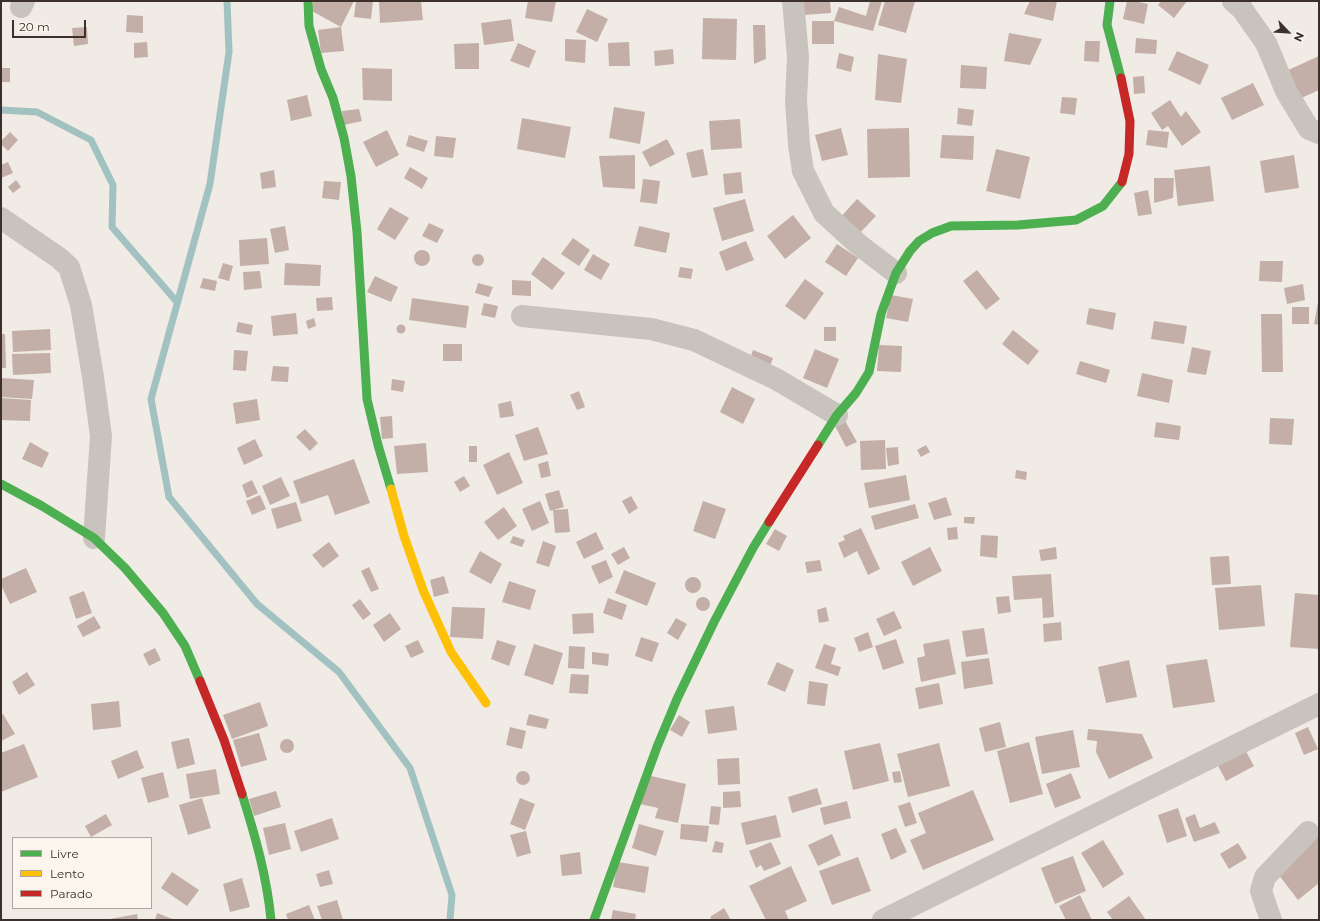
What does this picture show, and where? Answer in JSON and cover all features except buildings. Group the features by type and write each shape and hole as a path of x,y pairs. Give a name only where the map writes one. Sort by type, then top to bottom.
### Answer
{"street":[{"path":"308,1 309,26 321,69 333,98 344,138 351,176 357,232 367,399 378,445 404,536 423,590 451,652 486,703"},
{"path":"793,1 796,21 798,57 796,101 799,145 803,171 824,213 858,244 896,273"},
{"path":"594,920 657,747 677,699 714,622 753,548 837,415 856,393 869,372 881,314 896,273 910,252 919,241 932,233 951,226 975,224 1018,225 1076,220 1103,206 1122,183 1129,154 1130,121 1124,86 1107,25 1110,1"},
{"path":"1233,1 1242,9 1266,43 1286,91 1310,129 1319,133"},
{"path":"1,218 59,258 69,267 81,305 101,436 94,538"},
{"path":"522,316 651,329 694,340 776,379 837,415"},
{"path":"1,484 42,506 94,538 125,568 163,613 185,646 224,740 255,834 269,898 271,920"},
{"path":"883,920 1319,704"},
{"path":"1271,920 1261,891 1265,877 1308,832"}],"waterway":[{"path":"227,1 229,52 210,184 151,399 169,497 257,604 339,672 410,768 452,895 450,920"},
{"path":"1,110 37,112 91,140 113,185 112,227 177,302"}],"traffic: fast":[{"path":"308,1 309,26 321,69 333,98 344,138 351,176 357,232 367,399 378,445 391,489"},
{"path":"1110,1 1107,25 1121,78"},
{"path":"818,445 837,415 856,393 869,372 881,314 896,273 910,251 919,241 932,233 951,226 1018,225 1076,220 1103,206 1122,182"},
{"path":"1,484 42,506 94,538 125,568 163,613 185,646 200,681"},
{"path":"594,920 657,747 677,699 714,622 753,548 769,522"},
{"path":"242,794 260,856 267,888 271,920"}],"traffic: slow":[{"path":"391,489 404,536 423,590 451,652 486,703"}],"traffic: jam":[{"path":"1121,78 1130,121 1129,154 1122,182"},
{"path":"769,522 818,445"},
{"path":"200,681 224,740 242,794"}]}
